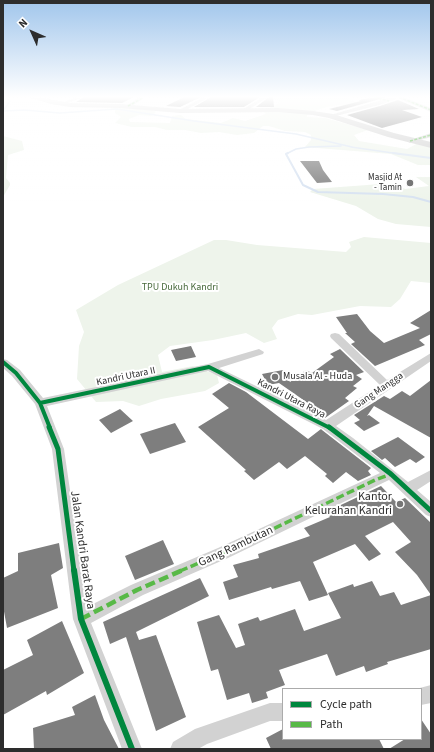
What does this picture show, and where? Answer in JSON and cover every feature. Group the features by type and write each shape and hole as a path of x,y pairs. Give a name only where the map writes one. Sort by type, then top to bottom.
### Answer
{"main road":[{"path":"384,132 431,145"}],"street":[{"path":"410,140 431,135"},
{"path":"335,336 386,385"},
{"name":"Kandri Utara II","path":"40,403 211,368 259,352"},
{"name":"Gang Mangga","path":"327,426 431,356"},
{"name":"Jalan Kandri Barat Raya","path":"3,362 16,373 40,403 58,449 81,619 132,749"},
{"name":"Kandri Utara Raya","path":"211,368 327,426 349,441 390,474 431,511"},
{"name":"Gang Rambutan","path":"81,619 137,590 223,553 390,474"},
{"path":"407,489 431,475"},
{"path":"180,749 202,736 270,712 282,712"}],"green space":[{"path":"220,132 255,132 254,133 237,135"},
{"path":"305,132 362,132 354,135 359,141 407,149 418,143 431,146 431,165 418,165 391,154 305,147 311,140 311,135"},
{"path":"3,136 22,141 24,150 8,155 6,178 10,185 3,197"},
{"path":"416,177 431,177 431,227 396,224 378,219 356,206 310,192 313,189 394,183 405,189 429,186"},
{"name":"TPU Dukuh Kandri","path":"364,237 431,243 431,283 411,281 400,299 391,307 360,306 312,315 298,314 278,320 272,328 277,339 264,343 246,333 213,340 170,346 158,355 162,372 193,366 217,375 219,383 205,391 161,399 139,406 123,401 96,402 77,379 79,346 84,332 76,310 118,285 214,240 346,252 351,247 349,242"}],"building":[{"path":"300,161 319,161 323,170 332,182 317,183"},
{"path":"431,310 431,334 419,340 425,345 375,366 351,344 355,342 345,333 347,333 336,317 357,314 370,331 384,343 420,328 410,323"},
{"path":"191,346 196,357 176,361 171,350"},
{"path":"340,349 364,372 356,375 362,379 353,386 357,388 345,398 349,401 325,418 307,409 312,406 279,383 268,385 262,374 283,370 290,382 306,370 312,373 334,357 330,354"},
{"path":"431,380 431,438 374,406 367,416 369,415 380,423 364,431 354,423 360,420 354,415 384,396 390,399 402,391 410,396"},
{"path":"229,383 246,392 308,439 321,429 371,468 368,471 371,475 358,481 346,472 333,483 325,476 327,474 305,456 287,469 279,462 254,480 244,471 246,470 198,427 229,408 212,394"},
{"path":"120,409 133,421 111,433 99,420"},
{"path":"175,423 186,442 150,454 140,434"},
{"path":"398,437 425,457 416,463 410,459 395,467 385,458 382,460 371,451"},
{"path":"381,486 396,502 405,498 431,523 431,595 417,575 395,552 411,542 393,522 365,536 381,554 369,561 355,544 313,562 328,595 309,601 300,581 272,589 271,587 229,600 223,582 238,577 233,565 259,558 258,554 310,536 304,528 330,517 326,512"},
{"path":"163,540 174,564 135,580 125,556"},
{"path":"59,543 63,568 51,575 58,608 7,628 3,606 3,578 18,571 18,553"},
{"path":"200,578 209,596 136,632 139,640 156,635 186,717 156,731 126,637 110,644 103,622"},
{"path":"372,581 380,596 394,592 401,605 431,595 431,649 387,662 388,664 366,672 364,666 336,676 327,654 279,670 285,685 266,692 268,698 252,703 249,693 227,700 218,669 211,671 197,622 219,615 236,648 245,645 238,624 258,617 260,621 295,609 304,631 341,618 328,593 353,584 354,587"},
{"path":"62,621 84,673 47,695 46,691 3,715 3,670 33,655 27,640"},
{"path":"95,695 104,720 119,749 34,749 33,728 75,715 72,707"},
{"path":"422,720 431,734 431,749 389,749 403,740 422,740"},
{"path":"282,730 282,740 380,740 384,749 271,749 266,738"}],"waterway":[{"path":"281,132 296,134 352,147"},
{"path":"341,146 309,147 296,149 286,154 303,185 318,192 383,194 413,197 431,202"},
{"path":"351,147 393,153"},
{"path":"393,153 431,158"},
{"path":"393,153 400,154"}],"marked path":[{"path":"410,141 431,135"},
{"path":"81,619 137,590 223,553 375,480 391,474"}],"cycle path":[{"path":"3,362 16,373 40,403 58,449 81,619 132,749"},
{"path":"40,403 209,367 327,426 391,474 431,511"}],"place":[{"name":"Masjid At - Tamin","path":"410,183"},
{"name":"Musala Al - Huda","path":"275,377"},
{"name":"Kantor Kelurahan Kandri","path":"400,504"}]}
